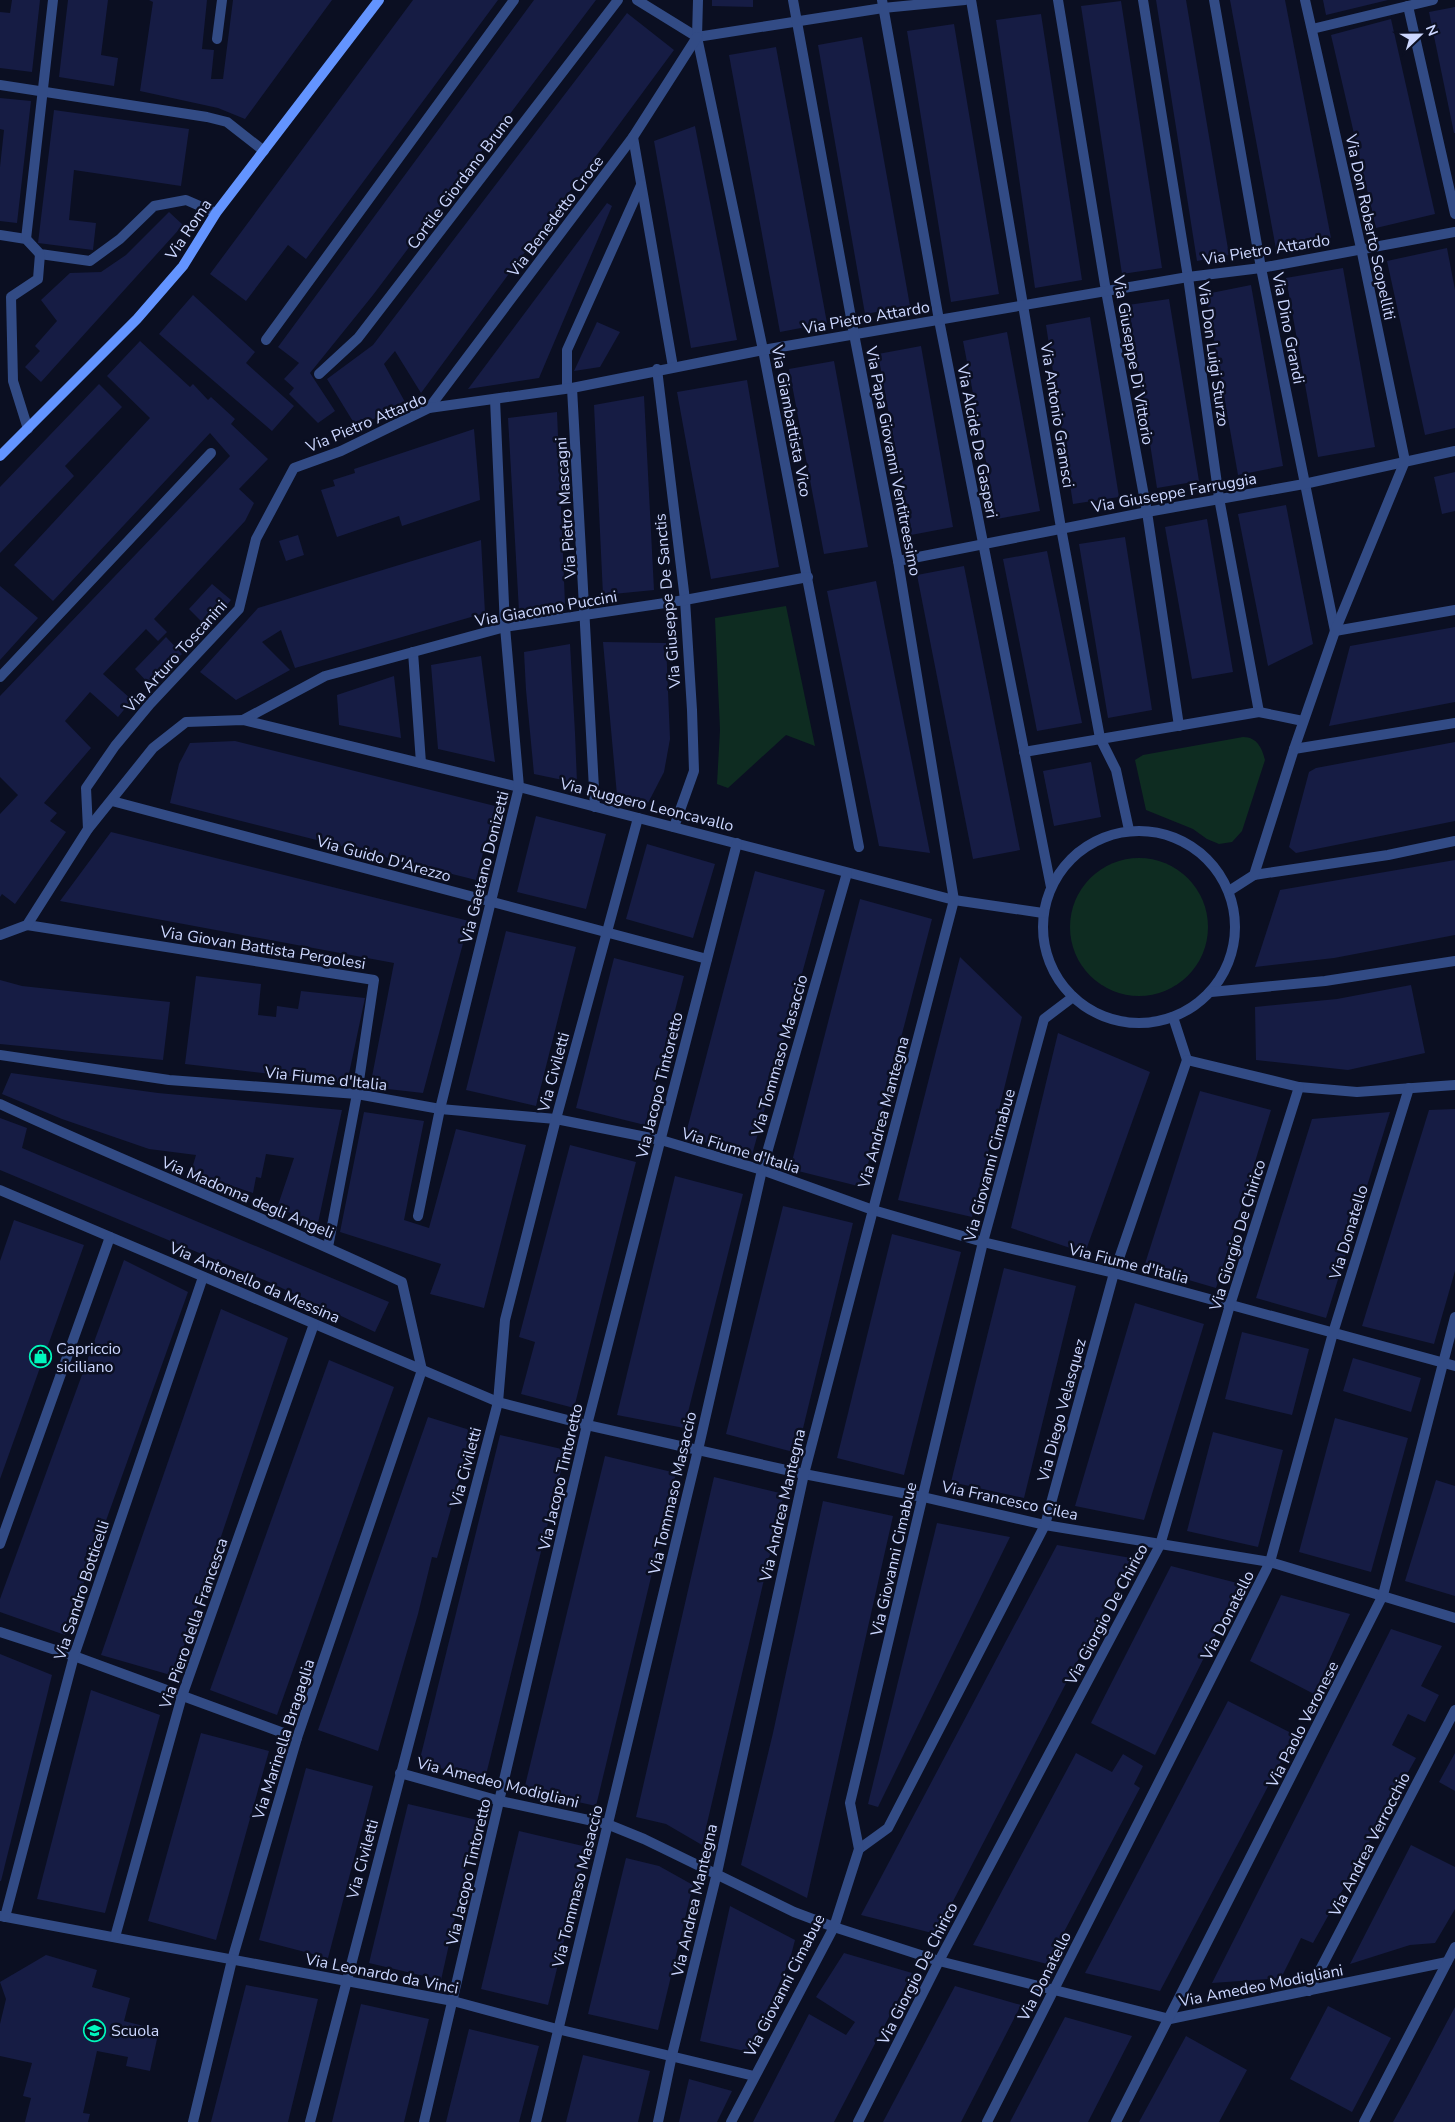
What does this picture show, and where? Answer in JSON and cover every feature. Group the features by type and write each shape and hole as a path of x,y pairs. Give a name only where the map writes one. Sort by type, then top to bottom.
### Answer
{"main road":[{"name":"Via Roma","path":"0,456 137,319 183,266 216,214 379,0"}],"street":[{"path":"26,239 53,0"},
{"path":"217,39 222,0"},
{"path":"266,340 514,0"},
{"name":"Cortile Giordano Bruno","path":"319,374 358,338 618,0"},
{"path":"637,0 697,37 797,21 883,4 965,0"},
{"name":"Via Giambattista Vico","path":"698,0 697,37 763,350 859,847"},
{"name":"Via Papa Giovanni Ventitreesimo","path":"793,0 898,561 954,900"},
{"name":"Via Antonio Gramsci","path":"971,0 1061,528 1100,738 1116,770 1129,830"},
{"name":"Via Giuseppe Di Vittorio","path":"1058,0 1106,291 1147,512 1179,726"},
{"name":"Via Don Luigi Sturzo","path":"1143,0 1188,277 1219,498 1259,712"},
{"name":"Via Dino Grandi","path":"1214,0 1261,268 1335,632"},
{"name":"Via Don Roberto Scopelliti","path":"1305,0 1361,248 1405,461"},
{"path":"1312,29 1433,0"},
{"name":"Via Alcide De Gasperi","path":"883,4 939,320 1051,887"},
{"path":"1408,6 1455,214"},
{"name":"Via Benedetto Croce","path":"429,408 633,138 697,37"},
{"path":"0,85 227,122 264,151"},
{"path":"633,138 673,368"},
{"path":"570,388 567,350 641,185"},
{"path":"0,235 26,239 40,254 90,261 120,239 154,206 186,200 216,214"},
{"name":"Via Pietro Attardo","path":"294,468 342,452 429,408 570,388 657,369 673,368 763,350 1188,277 1261,268 1455,232"},
{"path":"28,429 13,381 11,298 38,279 40,254"},
{"name":"Via Giuseppe De Sanctis","path":"657,369 685,600 694,771 674,827"},
{"name":"Via Pietro Mascagni","path":"570,388 586,615 596,807"},
{"name":"Via Gaetano Donizetti","path":"418,1216 440,1109 519,788 505,628 495,399"},
{"name":"Via Giuseppe Farruggia","path":"898,561 1219,498 1304,484 1455,451"},
{"path":"0,677 210,453"},
{"path":"1254,875 1294,749 1335,632 1405,461"},
{"name":"Via Arturo Toscanini","path":"88,829 86,788 115,746 150,704 239,609 256,539 294,468"},
{"name":"Via Giacomo Puccini","path":"244,720 325,676 505,628 685,600 808,577"},
{"path":"1335,632 1455,610"},
{"path":"413,652 421,763"},
{"path":"1024,752 1259,712 1304,721"},
{"path":"0,935 27,925 88,829 154,748 186,722 244,720"},
{"name":"Via Ruggero Leoncavallo","path":"244,720 596,807 954,900 1043,913"},
{"path":"1294,749 1455,723"},
{"name":"Via Guido D'Arezzo","path":"112,801 708,959"},
{"name":"Via Civiletti","path":"310,2122 498,1402 505,1320 556,1120 638,818"},
{"path":"1129,830 1162,833 1192,846 1214,862 1229,891 1236,932 1229,964 1211,992 1188,1011 1158,1022 1128,1023 1098,1015 1073,997 1054,973 1044,944 1043,913 1051,887 1070,860 1097,840 1129,830"},
{"path":"1229,891 1254,875 1388,854 1455,841"},
{"name":"Via Jacopo Tintoretto","path":"424,2122 587,1425 737,843"},
{"name":"Via Tommaso Masaccio","path":"536,2122 698,1450 762,1170 847,873"},
{"name":"Via Andrea Mantegna","path":"658,2122 672,2055 717,1873 804,1474 954,900"},
{"name":"Via Giovan Battista Pergolesi","path":"27,925 374,980 357,1094 328,1247"},
{"path":"1211,992 1324,981 1455,961"},
{"name":"Via Giovanni Cimabue","path":"731,2122 834,1926 859,1849 850,1803 983,1242 1044,1019 1073,997"},
{"path":"1173,1017 1187,1060 1299,1087 1357,1092 1455,1085"},
{"name":"Via Fiume d'Italia","path":"0,1055 169,1080 357,1094 440,1109 556,1120 660,1140 762,1170 873,1210 983,1242 1114,1273 1455,1366"},
{"name":"Via Diego Velasquez","path":"859,1849 888,1828 1045,1525 1114,1273 1187,1060"},
{"name":"Via Giorgio De Chirico","path":"858,2122 940,1961 1160,1544 1230,1305 1299,1087"},
{"name":"Via Donatello","path":"987,2122 1270,1562 1333,1333 1409,1088"},
{"name":"Via Madonna degli Angeli","path":"0,1104 93,1147 328,1247 402,1282 422,1370"},
{"name":"Via Antonello da Messina","path":"0,1190 498,1402"},
{"path":"0,1544 110,1237"},
{"name":"Via Sandro Botticelli","path":"2,1917 74,1656 203,1277"},
{"name":"Via Paolo Veronese","path":"1116,2122 1170,2019 1383,1595 1455,1317"},
{"name":"Via Piero della Francesca","path":"115,1937 182,1696 314,1324"},
{"name":"Via Marinella Bragaglia","path":"193,2122 232,1960 297,1738 422,1370"},
{"name":"Via Francesco Cilea","path":"498,1402 587,1425 804,1474 923,1497 1045,1525 1270,1562 1455,1618"},
{"path":"0,1632 74,1656 297,1738"},
{"name":"Via Andrea Verrocchio","path":"1309,1991 1455,1710"},
{"name":"Via Amedeo Modigliani","path":"400,1773 500,1801 607,1824 717,1873 794,1912 940,1961 1170,2019 1447,1962"},
{"name":"Via Leonardo da Vinci","path":"2,1917 453,2001 557,2029 754,2076"},
{"path":"1364,2122 1455,1947"}],"green space":[{"path":"786,606 815,746 786,735 728,788 717,784 720,730 715,618"},
{"path":"1248,737 1258,744 1265,760 1242,831 1232,842 1219,844 1207,839 1193,829 1146,810 1135,760 1143,755"},
{"path":"1139,858 1165,863 1188,878 1203,901 1208,927 1203,953 1188,976 1165,991 1139,996 1113,991 1090,976 1075,953 1070,927 1075,901 1090,878 1113,863"}],"building":[{"path":"12,0 40,0 32,72 0,68 0,12 10,13"},
{"path":"68,0 108,0 101,55 118,58 114,86 59,77"},
{"path":"149,0 207,0 202,49 214,50 211,79 223,79 233,0 332,0 245,119 218,108 140,91 153,2"},
{"path":"413,0 498,0 306,259 288,245 246,301 210,274"},
{"path":"534,0 596,0 373,295 310,373 335,411 318,423 289,394 294,388 284,379 299,363 278,347"},
{"path":"712,0 753,0 753,7 712,6"},
{"path":"1156,0 1186,0 1229,255 1197,261"},
{"path":"1230,0 1285,0 1331,238 1276,249"},
{"path":"1323,0 1388,0 1326,15"},
{"path":"1121,1 1162,268 1122,274 1081,6"},
{"path":"1455,7 1455,133 1454,133 1429,12"},
{"path":"627,13 674,50 421,393 395,351 384,364 405,402 357,428 327,379 373,345"},
{"path":"1041,14 1082,280 1035,288 996,20"},
{"path":"1391,19 1435,214 1376,228 1331,35"},
{"path":"954,24 999,294 951,302 907,31"},
{"path":"862,37 910,306 865,314 818,45"},
{"path":"776,47 827,323 780,332 729,55"},
{"path":"0,98 31,101 17,223 0,221 0,167 4,130 0,129"},
{"path":"54,110 189,129 181,186 74,170 69,220 96,223 93,250 38,243"},
{"path":"695,126 737,340 691,348 654,141"},
{"path":"607,203 612,206 539,378 468,389"},
{"path":"169,212 183,225 41,382 25,367 40,351 35,346 57,321 41,300 70,273 101,272 126,255"},
{"path":"1447,248 1455,290 1455,428 1425,435 1387,261"},
{"path":"1343,268 1375,447 1318,457 1286,278"},
{"path":"1251,285 1283,466 1238,475 1206,294"},
{"path":"193,295 255,352 246,363 294,406 272,431 159,334"},
{"path":"1169,299 1199,481 1157,488 1128,305"},
{"path":"1090,317 1119,497 1073,504 1046,325"},
{"path":"597,322 620,332 600,367 574,371"},
{"path":"1007,332 1040,511 997,519 963,341"},
{"path":"140,341 190,387 193,384 208,400 211,397 235,419 231,424 268,459 239,489 254,503 245,521 154,619 167,632 158,641 146,629 103,674 132,700 118,717 90,692 65,721 91,748 44,803 57,813 50,821 66,832 15,904 2,894 0,897 0,814 18,795 0,777 0,696 230,456 210,433 53,601 14,565 150,418 107,376"},
{"path":"921,346 953,527 911,535 878,354"},
{"path":"834,361 868,547 824,554 789,369"},
{"path":"747,380 779,567 711,579 677,392"},
{"path":"99,384 122,407 65,466 74,476 0,553 0,487"},
{"path":"644,396 654,590 603,595 594,405"},
{"path":"557,412 565,604 519,611 508,418"},
{"path":"474,429 480,500 402,526 399,516 337,537 321,490 335,486 333,480 355,473 354,469"},
{"path":"1455,472 1455,511 1442,514 1434,477"},
{"path":"1286,505 1313,644 1268,666 1238,514"},
{"path":"1207,519 1233,672 1192,679 1165,527"},
{"path":"298,535 304,555 286,561 279,541"},
{"path":"1125,537 1152,710 1108,718 1079,544"},
{"path":"481,540 485,613 295,668 281,630 262,642 290,670 236,700 200,672 258,608"},
{"path":"1047,551 1082,723 1037,731 1003,559"},
{"path":"964,566 1020,850 973,859 917,575"},
{"path":"876,581 930,853 879,846 827,591"},
{"path":"212,584 231,600 208,628 189,609"},
{"path":"0,586 38,618 0,660"},
{"path":"1455,627 1455,702 1329,726 1350,646"},
{"path":"166,637 182,654 150,685 135,669"},
{"path":"603,642 666,643 670,739 664,772 648,803 617,795"},
{"path":"570,644 577,783 534,774 524,652"},
{"path":"481,656 495,762 438,749 431,665"},
{"path":"394,676 401,738 339,725 337,695"},
{"path":"235,741 495,806 476,880 170,803 179,764 190,743"},
{"path":"1455,742 1455,821 1296,853 1289,847 1309,772 1316,768"},
{"path":"1091,762 1101,817 1054,826 1043,771"},
{"path":"536,816 606,834 586,909 517,892"},
{"path":"111,832 469,921 423,1093 370,1087 394,963 60,901"},
{"path":"647,844 715,864 693,938 626,919"},
{"path":"1455,860 1455,935 1334,958 1255,967 1280,890"},
{"path":"755,871 825,890 752,1155 685,1137"},
{"path":"860,899 932,919 862,1187 790,1169"},
{"path":"506,931 576,947 536,1106 466,1090"},
{"path":"960,957 1022,1017 972,1217 898,1200"},
{"path":"614,958 684,976 645,1125 576,1108"},
{"path":"196,976 261,984 258,1015 276,1017 277,1006 298,1009 301,991 365,998 347,1083 185,1064"},
{"path":"0,980 22,986 170,1002 163,1060 0,1044"},
{"path":"1411,985 1425,1053 1348,1070 1256,1060 1255,1007 1337,999"},
{"path":"1058,1033 1150,1072 1085,1253 1011,1228"},
{"path":"11,1073 158,1093 342,1110 318,1223 277,1208 294,1158 266,1154 261,1178 256,1177 253,1193 191,1172 196,1155 149,1149 62,1119 2,1094"},
{"path":"1200,1091 1271,1110 1216,1288 1144,1267"},
{"path":"1455,1109 1455,1271 1434,1344 1362,1326 1429,1110"},
{"path":"364,1112 424,1121 404,1220 429,1228 456,1129 526,1145 484,1308 430,1294 441,1264 340,1232"},
{"path":"1390,1112 1326,1318 1256,1298 1312,1119"},
{"path":"0,1118 27,1128 22,1148 389,1302 375,1332 269,1282 0,1170"},
{"path":"570,1145 636,1162 574,1408 521,1394 535,1342 519,1337"},
{"path":"675,1176 743,1194 684,1428 617,1415"},
{"path":"783,1206 853,1223 797,1453 726,1434"},
{"path":"14,1220 84,1245 0,1479 0,1261"},
{"path":"892,1234 961,1252 904,1475 837,1458"},
{"path":"124,1260 188,1292 65,1635 0,1612 0,1599"},
{"path":"1004,1268 1076,1286 1024,1498 951,1482"},
{"path":"1135,1303 1204,1324 1144,1520 1075,1506"},
{"path":"221,1309 288,1338 174,1676 101,1655"},
{"path":"1242,1332 1309,1349 1292,1415 1225,1399"},
{"path":"1353,1358 1421,1378 1411,1412 1343,1391"},
{"path":"329,1360 394,1387 277,1715 210,1690"},
{"path":"428,1417 473,1431 437,1558 432,1557 418,1614 378,1751 318,1730"},
{"path":"1335,1418 1408,1438 1371,1572 1299,1552"},
{"path":"1213,1432 1283,1450 1258,1547 1187,1531"},
{"path":"500,1435 566,1450 485,1779 419,1763"},
{"path":"605,1456 676,1473 596,1806 524,1790"},
{"path":"714,1477 784,1494 702,1845 666,1824 636,1817"},
{"path":"1436,1480 1455,1486 1455,1596 1405,1581"},
{"path":"823,1501 893,1516 807,1898 741,1865 773,1733"},
{"path":"937,1523 1010,1537 878,1807 868,1804"},
{"path":"1057,1545 1131,1558 936,1934 861,1915"},
{"path":"1171,1566 1241,1584 1155,1755 1091,1723"},
{"path":"1281,1595 1350,1614 1314,1694 1250,1661"},
{"path":"1391,1629 1442,1646 1421,1686 1439,1695 1425,1722 1408,1714 1392,1745 1416,1758 1313,1943 1301,1938 1281,1978 1212,1983"},
{"path":"0,1654 52,1675 1,1881 0,1881"},
{"path":"91,1690 160,1715 105,1913 37,1899"},
{"path":"1228,1701 1295,1735 1242,1836 1160,1991 1085,1973"},
{"path":"201,1733 269,1751 216,1940 148,1921"},
{"path":"1076,1753 1112,1772 1123,1754 1143,1766 1134,1784 1140,1788 1047,1964 973,1945"},
{"path":"1455,1753 1455,1791 1439,1782"},
{"path":"306,1768 373,1786 328,1958 259,1940"},
{"path":"408,1804 477,1820 441,1980 369,1963"},
{"path":"519,1831 587,1847 548,2005 481,1989"},
{"path":"1411,1845 1455,1867 1455,1909 1435,1943 1410,1945 1350,1964"},
{"path":"626,1858 659,1866 693,1885 658,2030 588,2014"},
{"path":"730,1906 795,1940 790,1959 749,2052 700,2041"},
{"path":"844,1953 912,1973 834,2122 753,2122 809,2014 846,2035 855,2022 816,1997"},
{"path":"46,1955 97,1970 92,1987 130,1998 124,2021 159,2030 150,2071 126,2066 128,2057 97,2051 83,2113 90,2114 88,2122 25,2122 31,2098 23,2096 32,2063 0,2056 0,2024 6,1999 0,1982"},
{"path":"246,1985 318,1999 288,2122 211,2122"},
{"path":"955,1986 1021,2005 961,2122 883,2122"},
{"path":"361,2004 429,2019 404,2122 332,2122"},
{"path":"1328,2006 1391,2038 1352,2112 1290,2079"},
{"path":"1455,2007 1455,2122 1393,2122 1407,2097"},
{"path":"1065,2017 1132,2036 1088,2122 1010,2122"},
{"path":"469,2029 539,2046 519,2122 446,2122"},
{"path":"1186,2036 1247,2070 1219,2122 1139,2122"},
{"path":"583,2055 650,2071 638,2122 566,2122"},
{"path":"689,2079 732,2091 717,2122 679,2122"}],"place":[{"name":"Capriccio siciliano","path":"40,1357"},
{"name":"Scuola","path":"95,2030"}]}
